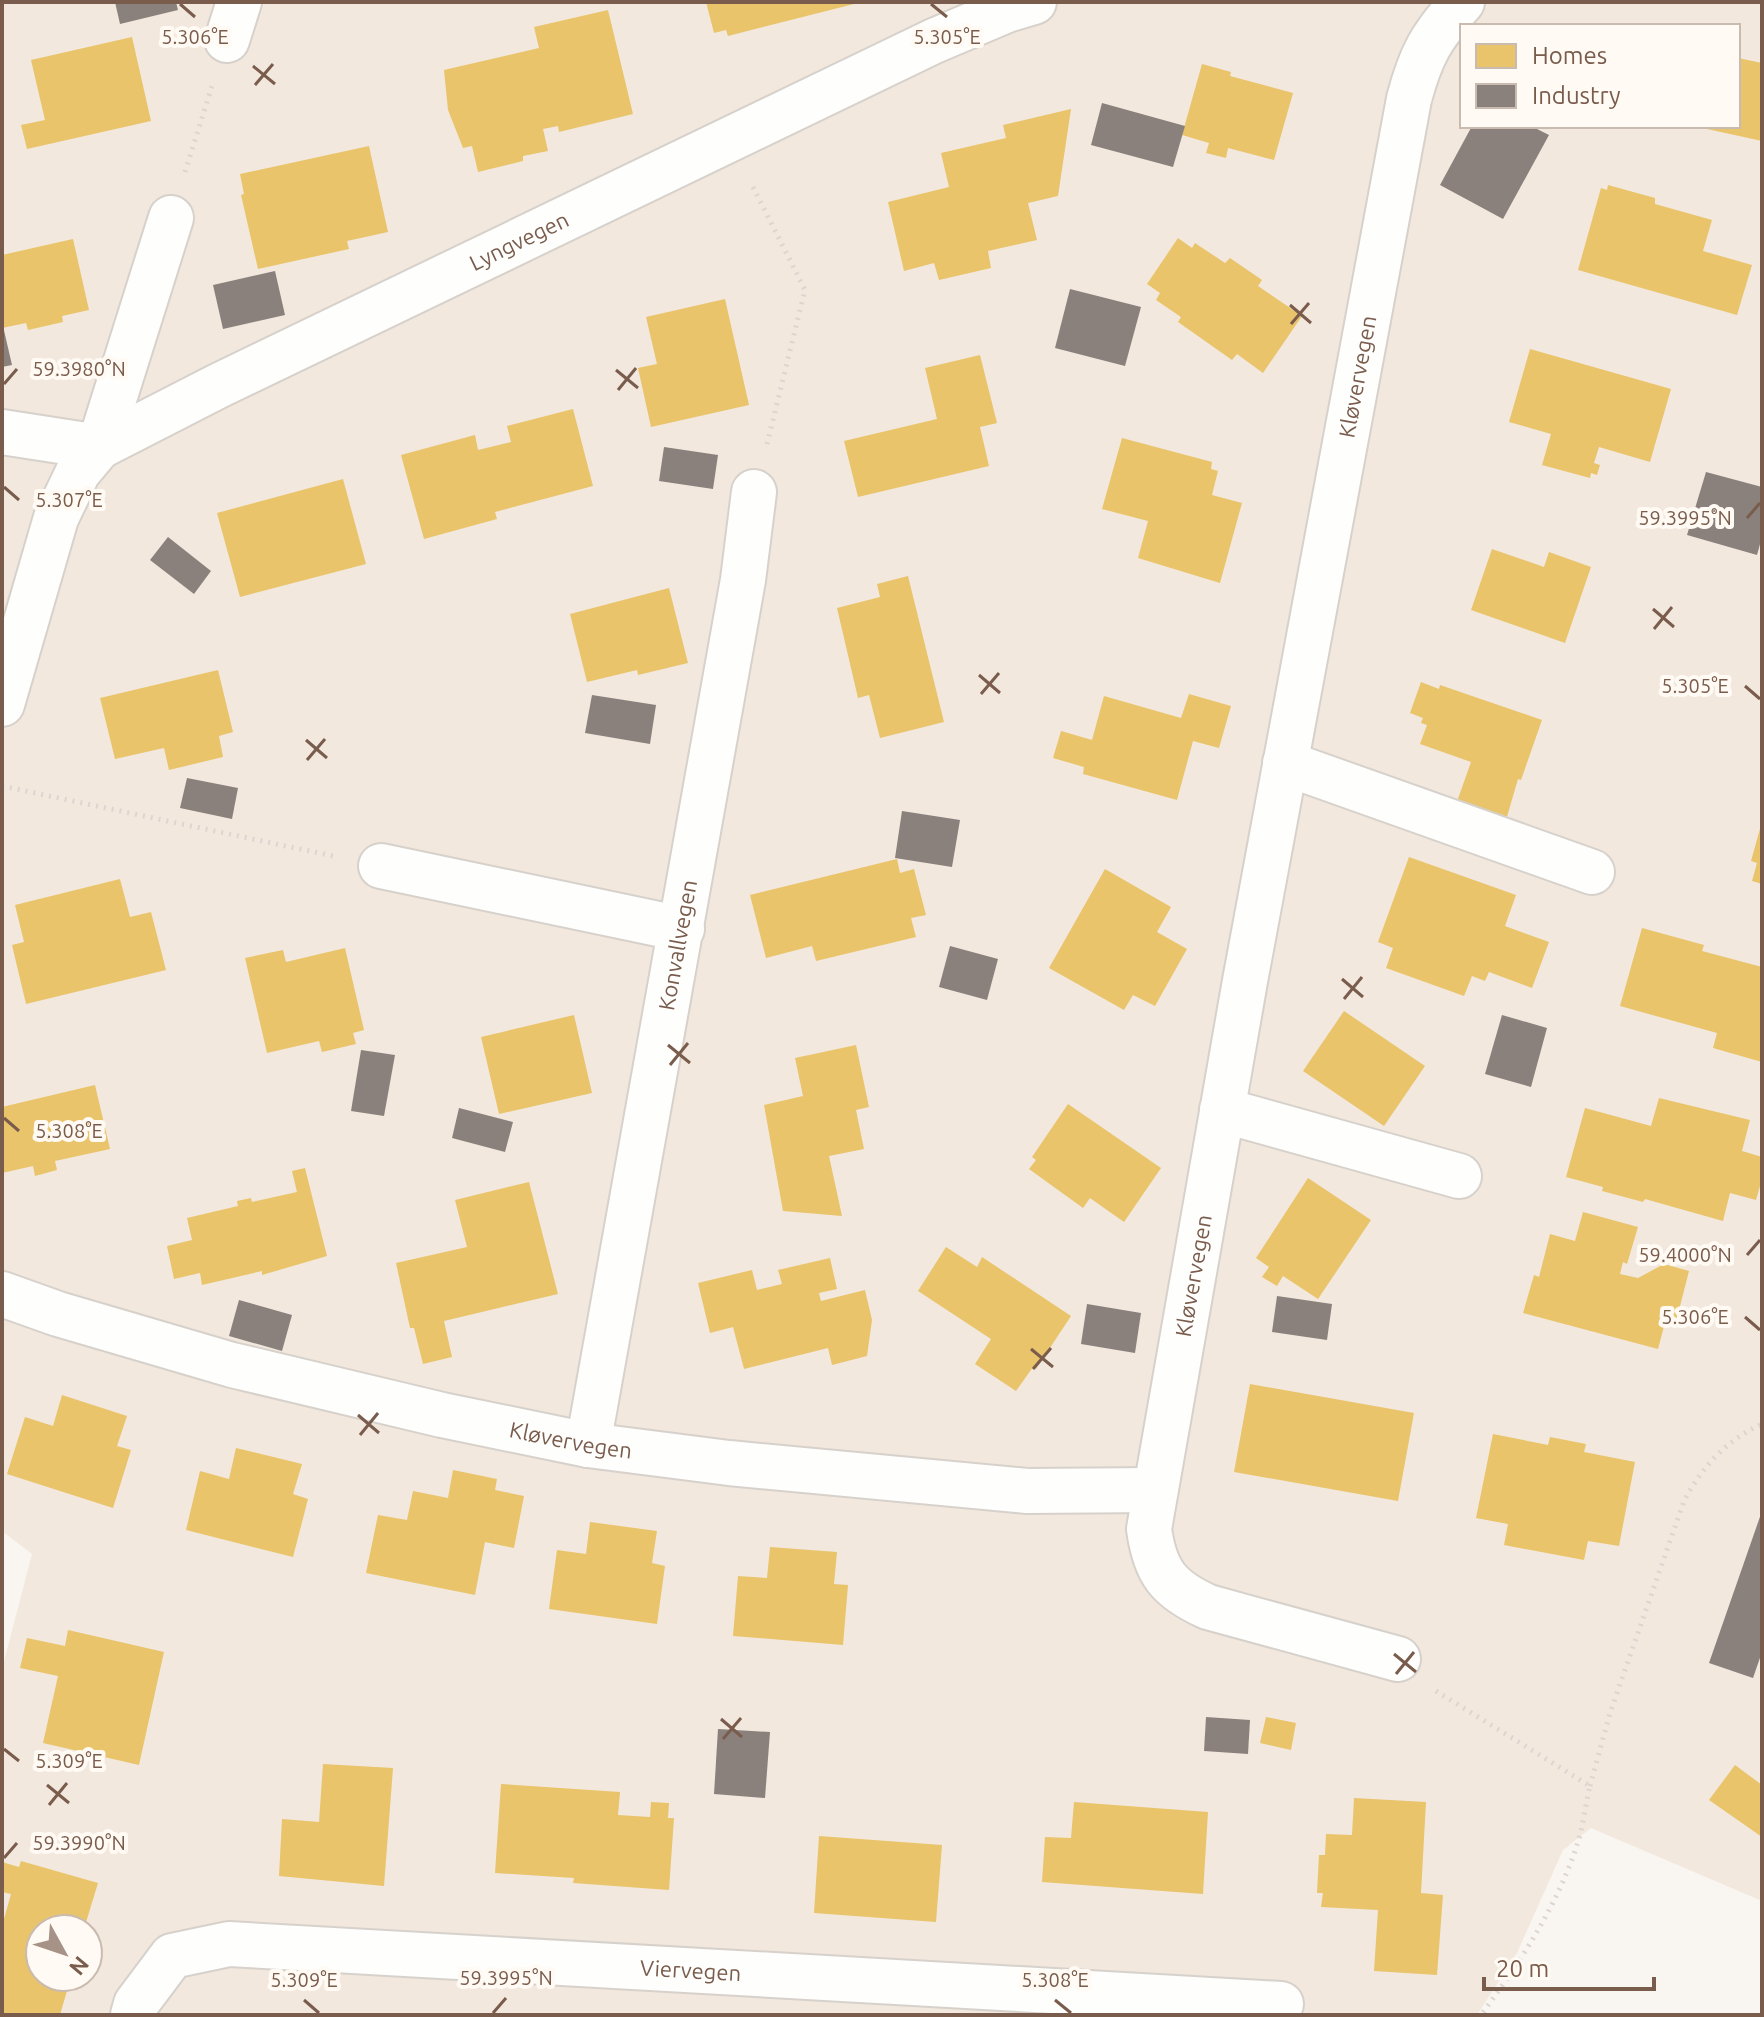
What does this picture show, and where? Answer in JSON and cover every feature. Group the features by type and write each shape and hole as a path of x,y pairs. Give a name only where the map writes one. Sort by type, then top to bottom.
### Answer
{"street":[{"name":"Lyngvegen","path":"99,447 218,386 934,41 1034,2"},
{"name":"Kløvervegen","path":"1398,1659 1208,1607 1183,1596 1165,1578 1153,1557 1149,1529 1285,763 1409,99 1420,61 1438,28 1462,2"},
{"path":"2,704 56,518 78,472 99,447 171,218"},
{"path":"2,432 99,447"},
{"name":"Konvallvegen","path":"588,1445 743,580 754,492"},
{"path":"1285,763 1592,872"},
{"path":"381,866 682,929"},
{"path":"1222,1110 1459,1176"},
{"name":"Kløvervegen","path":"2,1294 58,1314 232,1365 442,1415 588,1445 729,1463 1027,1491 1154,1490"},
{"name":"Viervegen","path":"133,2015 136,2004 172,1956 229,1944 1281,2004"}],"path":[{"path":"171,218 233,21"},
{"path":"729,139 805,290 754,492"},
{"path":"2,786 381,866"},
{"path":"1481,2015 1512,1974 1551,1905 1580,1836 1610,1713 1684,1501 1699,1473 1718,1452 1762,1424"},
{"path":"1398,1659 1445,1699 1590,1786"}],"shaded area":[{"path":"2,2 1762,2 1762,1901 1591,1828 1563,1850 1517,1953 1477,2015 2,2015 2,1669 32,1554 2,1531"}],"building: Homes":[{"path":"706,2 858,3 728,36 726,30 714,33"},
{"path":"608,10 633,114 559,132 558,126 543,129 548,151 478,172 472,146 463,148 448,110 444,70 539,48 534,27"},
{"path":"132,37 151,121 27,149 21,125 45,120 31,60"},
{"path":"1740,58 1762,63 1762,141 1703,128 1740,128"},
{"path":"1202,64 1231,72 1230,76 1293,93 1274,160 1228,148 1226,158 1206,153 1209,143 1182,135"},
{"path":"1071,109 1058,196 1028,203 1037,240 988,251 991,268 939,280 934,263 904,271 888,202 949,187 941,153 1006,138 1003,125"},
{"path":"369,146 388,232 347,241 349,249 258,269 241,195 244,194 240,174"},
{"path":"1608,185 1655,198 1655,204 1712,220 1703,251 1752,265 1737,315 1578,270 1601,188 1607,190"},
{"path":"1178,238 1192,248 1195,243 1225,263 1230,258 1262,280 1258,286 1302,316 1263,373 1237,354 1232,360 1178,322 1181,317 1156,300 1160,293 1147,284"},
{"path":"73,239 89,310 62,316 63,322 28,330 26,323 2,328 2,255"},
{"path":"725,299 749,405 651,427 638,368 657,364 646,317"},
{"path":"1530,349 1671,389 1650,462 1599,447 1594,463 1600,465 1597,475 1591,473 1590,478 1542,465 1551,434 1509,422"},
{"path":"980,355 997,423 980,427 989,466 858,497 844,441 937,419 925,368"},
{"path":"573,409 593,486 495,512 497,519 424,539 401,455 475,435 478,450 511,442 507,426"},
{"path":"1122,438 1212,462 1211,469 1218,471 1212,495 1242,503 1220,583 1138,558 1148,521 1102,509"},
{"path":"343,479 366,564 240,597 217,513"},
{"path":"1492,549 1544,567 1549,552 1591,567 1565,643 1471,610"},
{"path":"908,576 944,722 880,738 869,695 858,698 837,608 880,597 877,584"},
{"path":"669,588 688,663 638,675 637,670 587,682 570,614"},
{"path":"218,670 233,732 219,736 223,757 169,770 164,748 115,759 100,698"},
{"path":"1421,682 1439,689 1440,685 1542,720 1521,780 1518,779 1504,827 1454,810 1471,762 1420,744 1427,725 1421,723 1423,718 1410,713"},
{"path":"1189,694 1231,706 1219,748 1193,741 1177,800 1083,774 1084,767 1053,758 1061,731 1092,740 1104,696 1181,718"},
{"path":"1761,825 1762,884 1752,881 1757,863 1751,861"},
{"path":"1409,857 1516,895 1505,926 1549,942 1532,988 1489,972 1485,981 1472,976 1464,996 1386,968 1393,948 1378,942"},
{"path":"897,859 900,873 914,869 926,915 911,918 916,937 816,961 812,946 766,958 750,895"},
{"path":"1105,869 1171,907 1157,932 1187,949 1155,1006 1133,995 1124,1010 1049,968"},
{"path":"120,879 130,917 151,912 166,970 26,1004 12,945 24,942 15,905"},
{"path":"1642,928 1704,945 1702,951 1762,967 1762,1062 1713,1048 1717,1033 1620,1006"},
{"path":"345,948 364,1030 353,1033 356,1044 322,1052 319,1041 267,1053 245,958 283,950 286,962"},
{"path":"1344,1011 1425,1066 1384,1126 1303,1071"},
{"path":"574,1015 592,1093 499,1114 481,1037"},
{"path":"856,1045 869,1107 856,1110 864,1149 829,1156 842,1216 783,1211 764,1105 803,1096 795,1058"},
{"path":"95,1085 110,1149 55,1161 57,1170 35,1176 33,1166 2,1173 2,1107"},
{"path":"1659,1098 1750,1120 1742,1151 1762,1157 1762,1179 1756,1200 1730,1193 1723,1221 1645,1199 1643,1202 1602,1191 1603,1187 1566,1177 1585,1108 1651,1126"},
{"path":"1068,1104 1161,1168 1124,1222 1090,1198 1083,1208 1029,1169 1036,1160 1032,1157"},
{"path":"305,1168 327,1256 262,1275 262,1271 202,1285 200,1273 174,1279 167,1246 192,1240 187,1218 238,1206 237,1201 251,1198 252,1202 297,1192 292,1171"},
{"path":"1308,1178 1371,1220 1318,1299 1283,1276 1277,1286 1262,1277 1269,1267 1256,1258"},
{"path":"529,1182 558,1294 444,1321 452,1357 423,1364 414,1328 410,1328 396,1263 467,1247 455,1200"},
{"path":"1583,1212 1638,1227 1627,1264 1623,1262 1620,1274 1638,1278 1664,1264 1689,1271 1677,1318 1667,1315 1658,1349 1523,1313 1534,1275 1539,1277 1550,1234 1575,1241"},
{"path":"946,1247 977,1267 982,1257 1071,1316 1036,1369 1033,1367 1016,1391 975,1364 991,1339 918,1291"},
{"path":"830,1258 837,1289 819,1293 821,1301 865,1290 872,1320 867,1356 832,1365 828,1348 744,1369 733,1327 710,1333 698,1283 752,1270 757,1290 782,1284 778,1270"},
{"path":"1250,1384 1414,1413 1398,1501 1234,1472"},
{"path":"62,1395 127,1416 117,1446 131,1450 113,1508 7,1474 25,1417 53,1426"},
{"path":"1493,1434 1548,1445 1550,1437 1586,1444 1584,1452 1635,1462 1619,1546 1588,1541 1584,1560 1504,1545 1508,1524 1476,1518"},
{"path":"236,1448 302,1464 293,1494 308,1499 293,1557 186,1530 200,1471 229,1479"},
{"path":"453,1470 497,1479 495,1490 524,1496 514,1548 485,1542 475,1595 366,1573 378,1515 407,1520 413,1491 448,1498"},
{"path":"590,1522 657,1531 652,1563 665,1566 657,1624 549,1609 557,1550 586,1554"},
{"path":"770,1547 837,1552 834,1584 848,1585 843,1645 733,1636 738,1576 767,1578"},
{"path":"68,1630 164,1652 139,1765 43,1743 58,1676 20,1668 27,1638 65,1646"},
{"path":"1266,1717 1296,1723 1291,1750 1260,1743"},
{"path":"323,1764 393,1768 384,1886 279,1876 282,1819 319,1822"},
{"path":"1735,1765 1762,1785 1762,1837 1709,1800"},
{"path":"501,1784 620,1792 618,1815 650,1817 651,1802 669,1803 668,1818 674,1818 669,1890 573,1883 574,1878 495,1873"},
{"path":"1354,1798 1426,1802 1421,1893 1443,1895 1437,1975 1374,1971 1378,1910 1321,1907 1323,1893 1317,1893 1319,1855 1325,1855 1326,1834 1352,1835"},
{"path":"1074,1802 1208,1812 1203,1894 1042,1882 1045,1837 1071,1838"},
{"path":"819,1836 942,1845 936,1922 814,1913"},
{"path":"21,1861 98,1883 89,1913 24,1913 24,1993 66,1993 60,2015 2,2015 2,1926 11,1894 2,1892 2,1862 19,1867"}],"building: Industry":[{"path":"115,2 176,2 178,10 120,24"},
{"path":"1102,103 1185,126 1173,167 1091,145"},
{"path":"1471,128 1535,128 1549,135 1503,219 1440,185"},
{"path":"275,271 285,315 223,329 213,285"},
{"path":"1070,289 1141,307 1125,366 1055,348"},
{"path":"2,327 12,365 2,367"},
{"path":"664,447 718,455 713,489 659,481"},
{"path":"1706,472 1762,487 1762,537 1757,555 1687,535"},
{"path":"168,537 211,571 194,594 150,560"},
{"path":"592,695 656,705 650,744 585,733"},
{"path":"187,778 238,788 232,819 180,808"},
{"path":"902,811 960,820 952,867 895,858"},
{"path":"950,946 998,959 987,1000 939,987"},
{"path":"1502,1015 1547,1028 1531,1087 1485,1074"},
{"path":"361,1050 395,1055 384,1116 351,1111"},
{"path":"459,1108 513,1122 505,1152 452,1138"},
{"path":"1277,1296 1332,1304 1327,1340 1272,1332"},
{"path":"239,1300 292,1315 282,1351 229,1336"},
{"path":"1087,1304 1141,1313 1135,1353 1081,1344"},
{"path":"1762,1511 1762,1652 1753,1678 1709,1663"},
{"path":"1206,1717 1250,1720 1248,1754 1204,1751"},
{"path":"718,1729 770,1732 765,1798 714,1794"}]}
